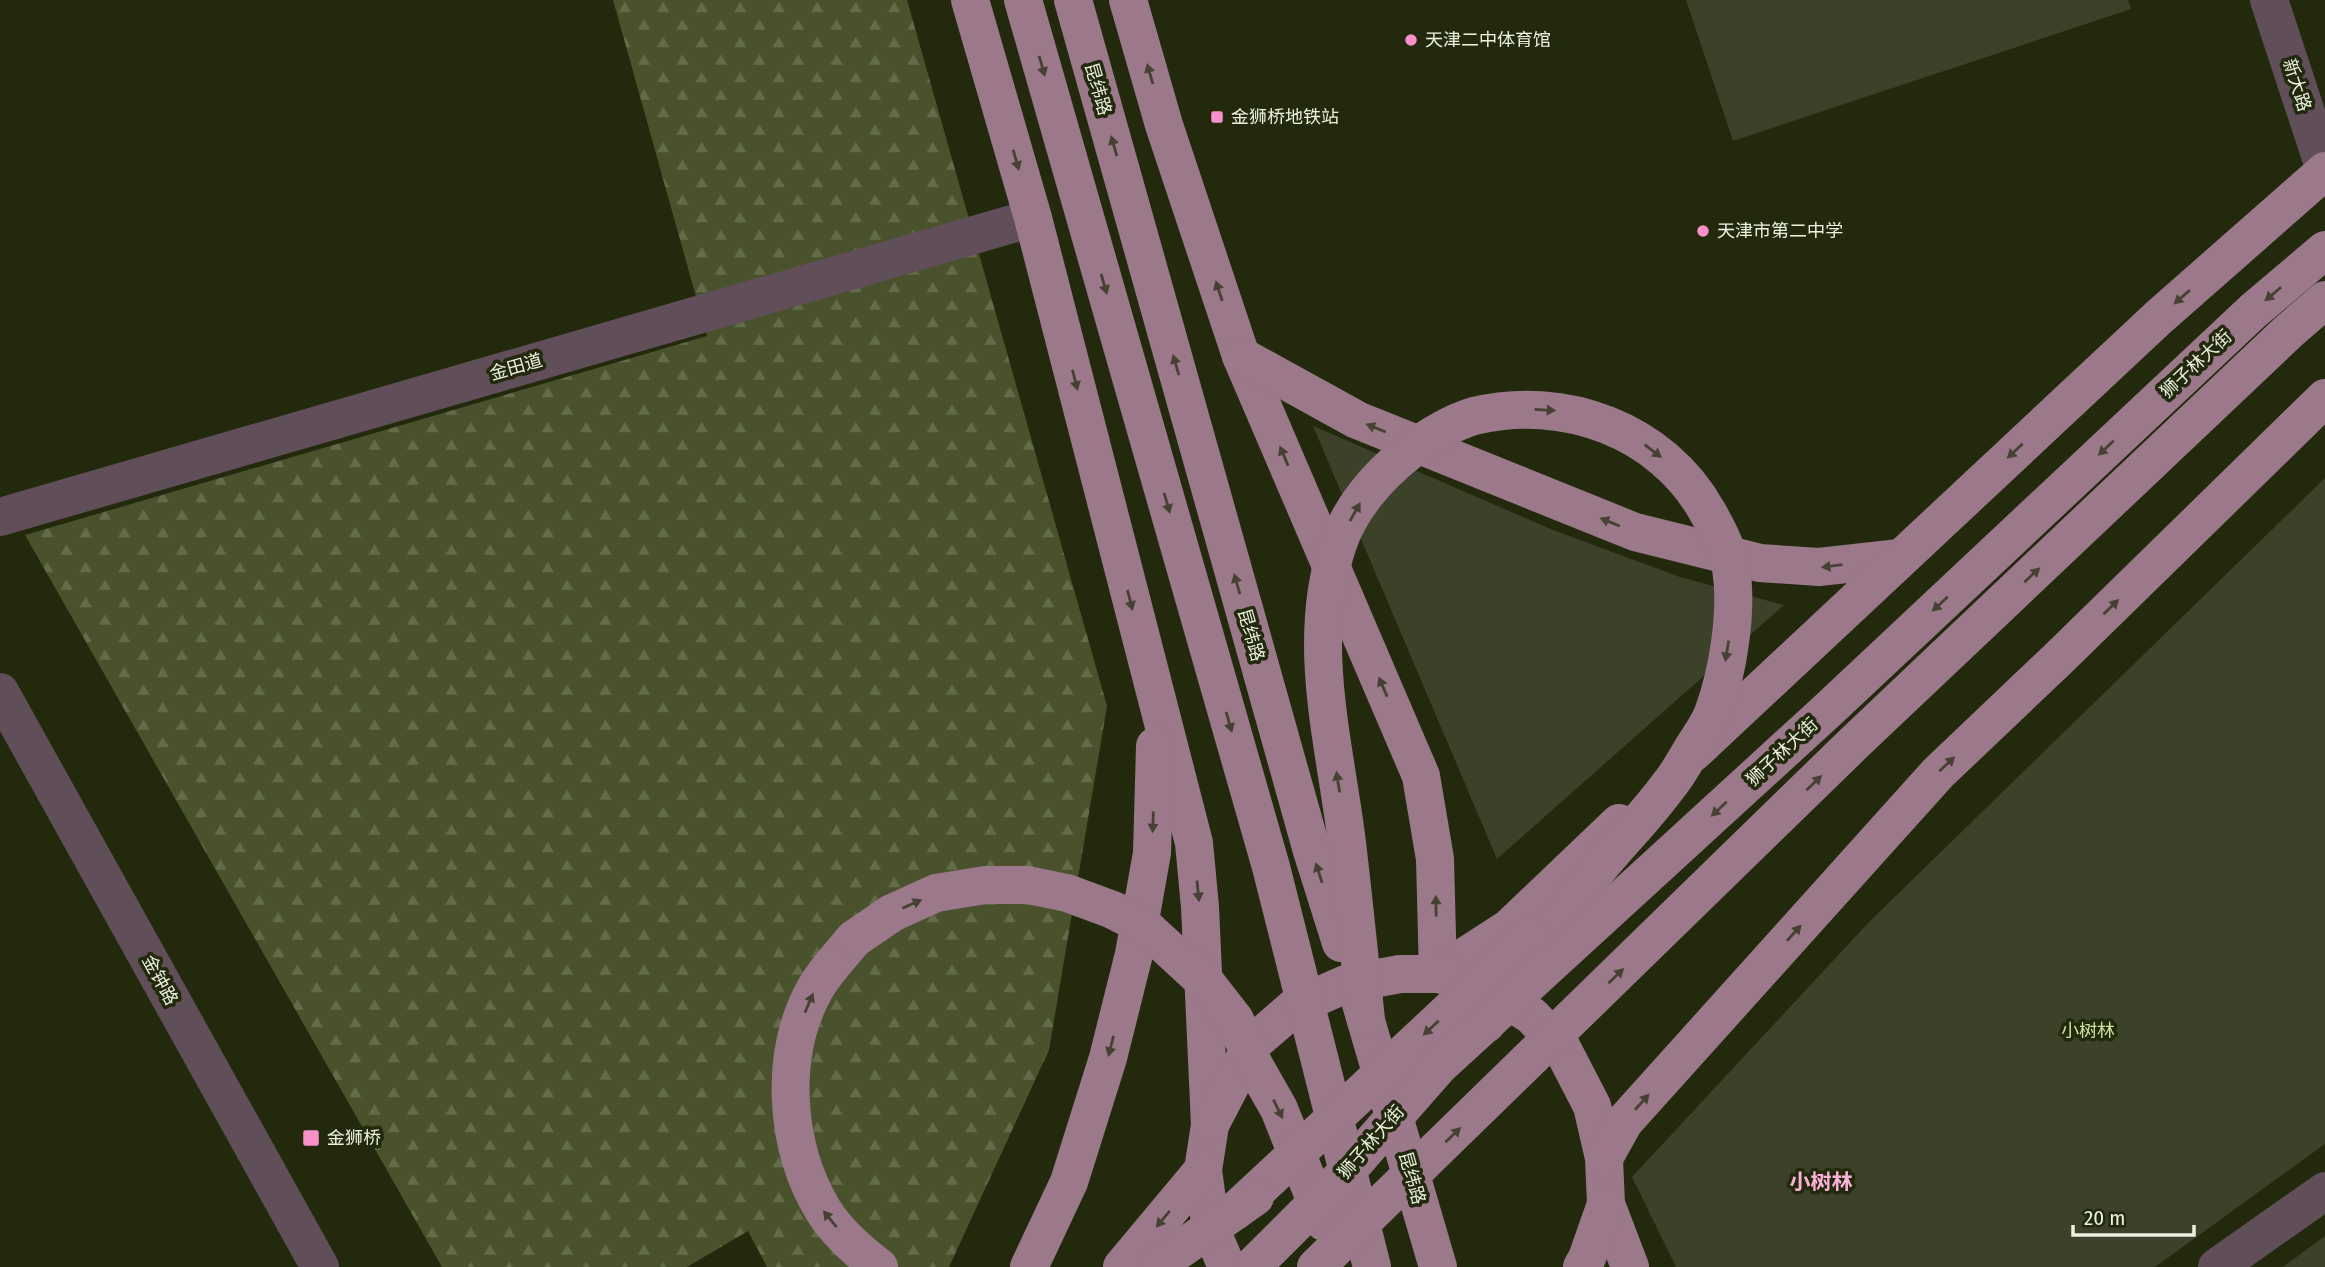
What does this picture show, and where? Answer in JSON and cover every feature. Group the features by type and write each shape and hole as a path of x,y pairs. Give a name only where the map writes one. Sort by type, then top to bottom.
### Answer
{"main road":[{"path":"970,0 1032,218 1194,844 1200,907 1210,1125 1203,1170 1211,1230 1227,1267"},
{"path":"1023,0 1271,867 1371,1267"},
{"name":"昆纬路","path":"1073,0 1312,851 1366,1020 1438,1267"},
{"path":"1128,0 1164,125 1241,356 1421,776 1435,859 1438,974"},
{"path":"1438,974 1509,928 1900,558 2160,317 2325,171"},
{"name":"狮子林大街","path":"1252,1267 1341,1178 1439,1066 1829,709 2253,311 2325,250"},
{"path":"1316,1267 1854,743 2325,300"},
{"path":"1241,356 1357,420 1635,533 1760,563 1819,567 1900,558"},
{"path":"1604,1158 1624,1122 1938,773 2325,398"},
{"path":"1366,1020 1347,841 1322,665 1325,603 1339,542 1360,502 1386,470 1428,437 1471,417 1514,410 1552,410 1593,419 1631,434 1684,475 1716,526 1731,565 1733,597 1730,632 1724,673 1713,716 1671,784 1588,881 1486,1024"},
{"path":"1029,1267 1069,1182 1108,1058 1134,954 1152,853 1157,705"},
{"path":"1235,1211 1588,881"},
{"path":"878,1267 854,1248 823,1210 800,1159 792,1111 792,1062 802,1020 815,990 854,939 892,913 936,893 985,885 1028,885 1067,893 1113,910 1144,926 1207,984 1235,1020 1254,1065 1279,1109 1343,1267"},
{"path":"1210,1125 1252,1044 1296,1006 1346,984 1400,974 1438,974 1468,982 1496,993 1532,1016 1562,1048 1592,1106 1604,1158 1606,1204 1630,1267"},
{"path":"1155,1267 1439,1066"},
{"path":"1122,1267 1203,1170"},
{"path":"1582,1267 1606,1204"}],"street":[{"name":"新大路","path":"2269,0 2325,171"},
{"name":"金田道","path":"0,517 1032,218"},
{"name":"金钟路","path":"0,692 320,1267"},
{"path":"2217,1267 2325,1191"}],"green space":[{"path":"613,0 907,0 1107,706 1049,1050 949,1267 767,1267 748,1231 687,1267 442,1267 25,535 707,336"},
{"path":"1686,0 2128,0 2131,9 1733,141"},
{"path":"1313,426 1553,530 1680,577 1784,605 1497,859"},
{"name":"小树林","path":"2325,478 2325,1144 2155,1267 1676,1267 1632,1177 1869,922"},
{"path":"2325,1236 2325,1267 2283,1267"}],"place":[{"name":"天津二中体育馆","path":"1411,40"},
{"name":"金狮桥地铁站","path":"1217,117"},
{"name":"天津市第二中学","path":"1703,231"},
{"name":"金狮桥","path":"311,1138"}],"district":[{"name":"小树林","path":"1821,1182"}]}
